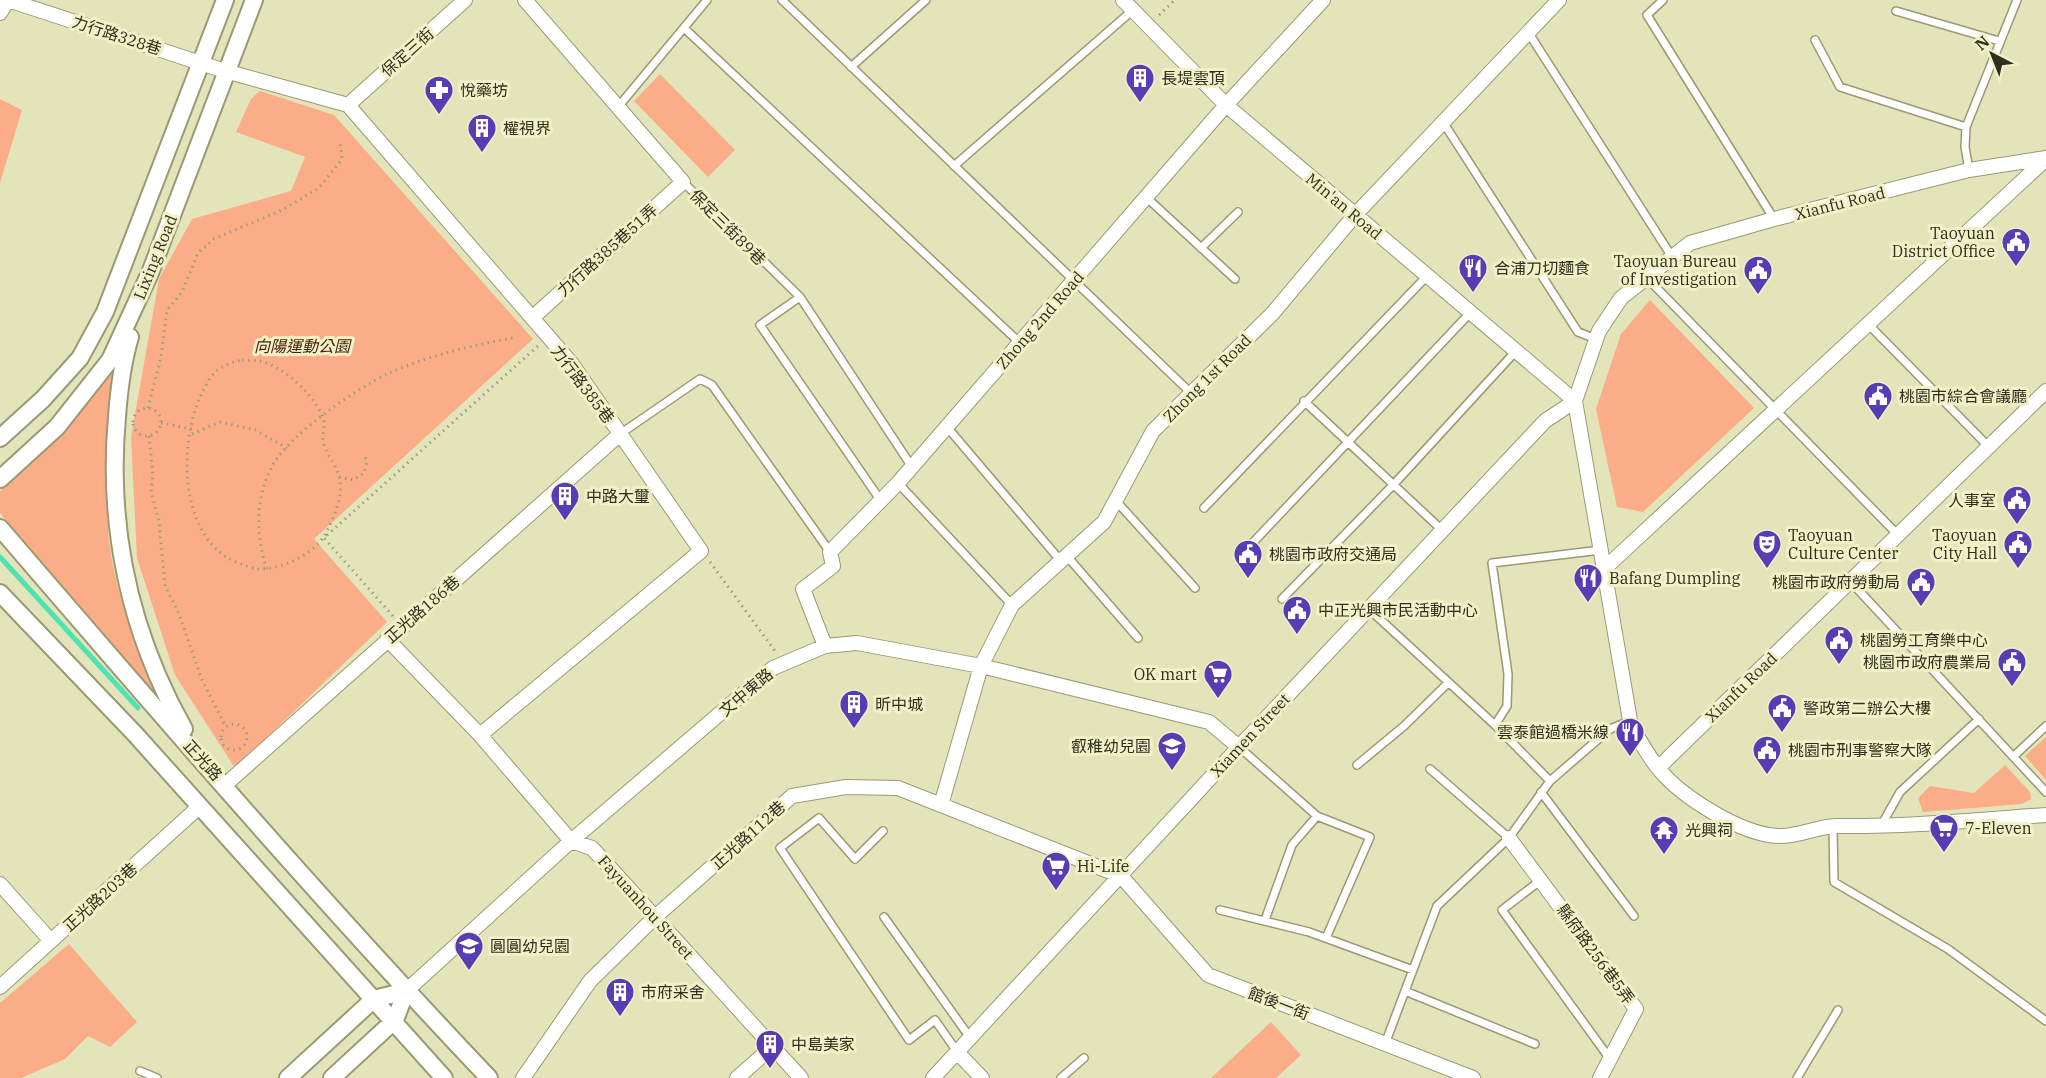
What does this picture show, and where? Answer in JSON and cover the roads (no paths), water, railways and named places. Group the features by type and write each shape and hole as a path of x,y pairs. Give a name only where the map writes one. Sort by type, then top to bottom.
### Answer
{"street":[{"path":"0,13 8,0"},
{"name":"力行路328巷","path":"8,0 225,71"},
{"name":"Lixing Road","path":"0,438 43,399 80,358 105,312 225,0"},
{"name":"Lixing Road","path":"0,479 57,427 110,360 150,273 225,71 254,0"},
{"name":"保定三街","path":"348,105 465,0"},
{"name":"保定三街89巷","path":"525,0 683,182"},
{"name":"Zhong 2nd Road","path":"825,646 802,590 833,566 830,552 898,483 1226,105 1323,0"},
{"name":"Zhong 1st Road","path":"941,805 981,666 1012,604 1104,522 1117,502 1153,431 1272,314 1355,215 1559,0"},
{"name":"Min'an Road","path":"1128,5 1226,105 1575,401"},
{"path":"225,71 348,105"},
{"name":"力行路385巷","path":"348,105 572,364 701,551 480,735"},
{"name":"Xianfu Road","path":"2046,158 1969,170 1774,219 1690,243 1621,298 1596,339 1575,401 1630,721 1658,768 1685,792 1721,816 1752,832 1780,836 1833,826 1881,827 2046,815"},
{"name":"Xianfu Road","path":"1604,569 2046,158"},
{"name":"力行路385巷51弄","path":"532,318 683,182"},
{"path":"150,273 122,364 112,467 117,531 131,601 146,649 168,700 199,756"},
{"name":"Xianfu Road","path":"1658,768 1989,447 2044,397"},
{"name":"Xiamen Street","path":"933,1078 1545,421 1575,401"},
{"name":"正光路186巷","path":"225,785 620,434"},
{"name":"正光路","path":"0,528 406,991 489,1078"},
{"name":"正光路","path":"0,593 200,806 395,1020 444,1078"},
{"name":"Fayuanhou Street","path":"387,639 480,735 571,841 592,848 801,1078"},
{"name":"文中東路","path":"406,991 571,841 773,668 825,646 857,643 981,666 1209,722 1239,747"},
{"name":"正光路112巷","path":"523,1078 590,981 655,917 792,796 846,787 898,788 1121,876"},
{"name":"正光路203巷","path":"0,987 200,806"},
{"name":"縣府路256巷5弄","path":"1509,838 1636,1009 1600,1078"},
{"name":"館後一街","path":"1121,876 1208,975 1466,1077"},
{"path":"0,884 51,941"},
{"path":"288,1078 374,999 406,991"},
{"path":"333,1078 395,1020 406,991"},
{"path":"737,1078 772,1047"},
{"path":"958,1053 982,1078"}],"lane":[{"path":"618,107 707,0"},
{"path":"782,0 1192,394"},
{"path":"851,67 926,0"},
{"path":"1663,0 1647,15 1774,219"},
{"path":"1969,170 1965,147 1966,127 2017,0"},
{"path":"954,166 1128,5"},
{"path":"1896,11 1999,41"},
{"path":"684,28 1020,343"},
{"path":"1528,32 1672,257"},
{"path":"1815,40 1840,87 1966,127"},
{"path":"1443,122 1578,332 1596,339"},
{"name":"保定三街89巷","path":"683,182 800,297 912,467"},
{"path":"1146,197 1235,279"},
{"path":"1201,248 1238,212"},
{"path":"1203,508 1428,275"},
{"path":"1646,277 1898,535"},
{"path":"800,297 760,325 880,501"},
{"path":"1245,551 1349,444 1470,313"},
{"path":"1868,324 1989,447"},
{"path":"1282,599 1395,483 1516,351"},
{"path":"620,434 700,380 712,385 830,552"},
{"path":"1304,401 1349,444 1395,483 1442,530"},
{"path":"947,427 1138,638"},
{"path":"898,483 1012,604"},
{"path":"1117,502 1195,588"},
{"path":"1495,725 1507,706 1508,674 1492,563 1601,550"},
{"path":"1850,581 2046,792"},
{"path":"1370,610 1495,725 1550,781"},
{"path":"1357,765 1404,726 1448,683"},
{"path":"1881,827 1900,792 1979,719"},
{"path":"1385,1044 1437,906 1509,838 1550,781 1610,729 1630,721"},
{"path":"2014,756 2046,726"},
{"path":"1239,747 1317,816 1370,837 1326,938"},
{"path":"1430,769 1509,838"},
{"path":"1541,792 1634,916"},
{"path":"1265,920 1292,845 1317,816"},
{"path":"883,831 855,859 819,818 780,848 909,1040 935,1020 958,1053"},
{"path":"1833,826 1834,882 1948,949 2046,1021"},
{"path":"1541,880 1502,910 1610,1059"},
{"path":"1220,910 1265,920 1326,938 1413,970"},
{"path":"884,917 971,1039"},
{"path":"1405,991 1535,1044"},
{"path":"1797,1078 1838,1010"},
{"path":"1061,1078 1084,1058"},
{"path":"140,1071 157,1078"}],"waterway":[{"path":"0,557 138,708"}],"place":[{"name":"長堤雲頂","path":"1140,104"},
{"name":"悅藥坊","path":"439,116"},
{"name":"權視界","path":"482,154"},
{"name":"Taoyuan District Office","path":"2016,268"},
{"name":"合浦刀切麵食","path":"1473,294"},
{"name":"Taoyuan Bureau of Investigation","path":"1758,296"},
{"name":"桃園市綜合會議廳","path":"1878,422"},
{"name":"中路大璽","path":"565,522"},
{"name":"人事室","path":"2017,526"},
{"name":"Taoyuan Culture Center","path":"1767,570"},
{"name":"Taoyuan City Hall","path":"2018,570"},
{"name":"桃園市政府交通局","path":"1248,580"},
{"name":"Bafang Dumpling","path":"1588,604"},
{"name":"桃園市政府勞動局","path":"1921,608"},
{"name":"中正光興市民活動中心","path":"1297,636"},
{"name":"桃園勞工育樂中心","path":"1839,666"},
{"name":"桃園市政府農業局","path":"2012,688"},
{"name":"OK mart","path":"1218,700"},
{"name":"昕中城","path":"854,730"},
{"name":"警政第二辦公大樓","path":"1782,734"},
{"name":"雲泰館過橋米線","path":"1630,758"},
{"name":"叡稚幼兒園","path":"1172,772"},
{"name":"桃園市刑事警察大隊","path":"1767,776"},
{"name":"7-Eleven","path":"1944,854"},
{"name":"光興祠","path":"1664,856"},
{"name":"Hi-Life","path":"1056,892"},
{"name":"圓圓幼兒園","path":"469,972"},
{"name":"市府采舍","path":"620,1018"},
{"name":"中島美家","path":"770,1070"}],"park label":[{"name":"向陽運動公園","path":"302,346"}]}
